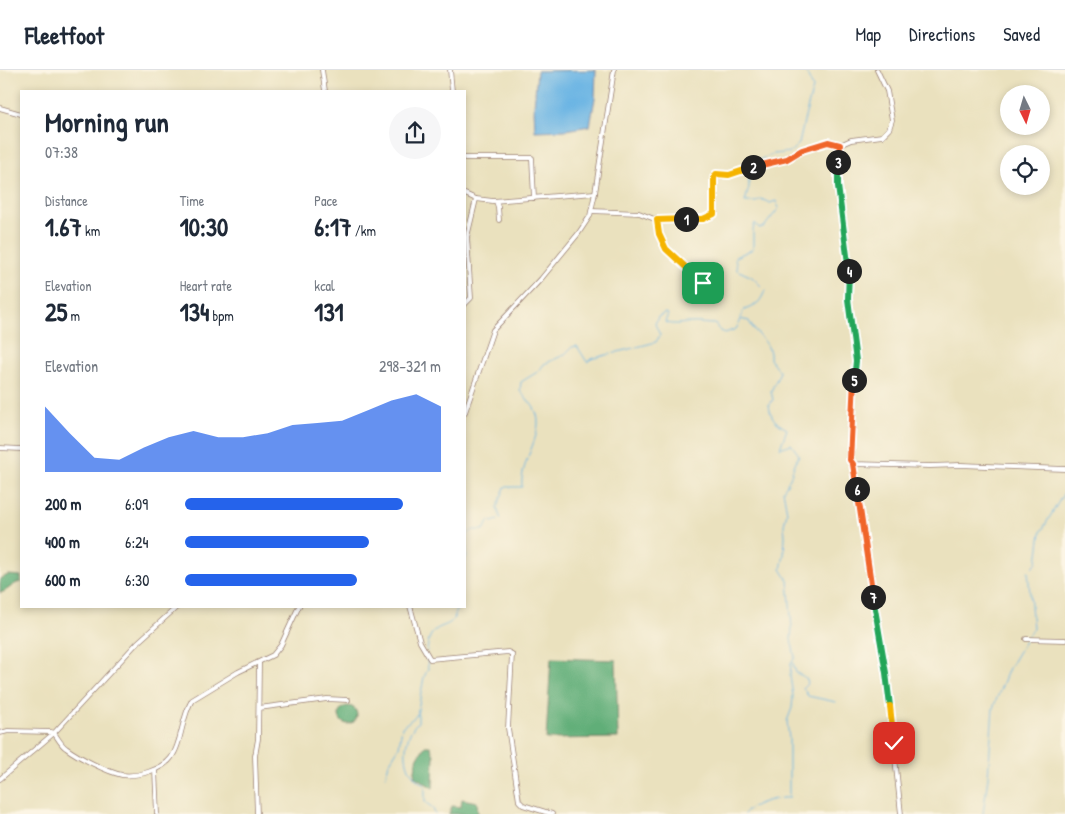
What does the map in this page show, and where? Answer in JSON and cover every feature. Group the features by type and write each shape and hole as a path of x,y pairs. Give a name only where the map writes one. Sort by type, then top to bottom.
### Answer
{"street":[{"path":"322,70 325,90"},
{"path":"450,70 452,90"},
{"path":"466,406 468,393 493,330 541,279 578,234 592,211 614,70"},
{"path":"592,211 639,213 657,220 703,219 712,216 715,212 714,178 716,174 729,175 750,167 787,159 802,150 828,142 840,145 851,140 882,136 889,129 892,120 887,91 877,70"},
{"path":"0,108 20,114"},
{"path":"840,145 838,186 848,256 848,299 856,361 850,460 853,464 886,673 900,814"},
{"path":"466,158 532,158 534,198"},
{"path":"466,194 476,199 496,200 595,193"},
{"path":"466,303 471,298 467,237 476,199"},
{"path":"496,200 499,220"},
{"path":"657,220 659,234 666,249 703,283"},
{"path":"0,448 20,449"},
{"path":"853,464 961,465 1065,469"},
{"path":"0,779 54,733 138,642 176,608"},
{"path":"0,733 8,731 54,733 65,747 90,762 122,775 142,773 161,768 177,750 188,707 192,700 238,672 273,655 298,608"},
{"path":"411,608 420,642 430,659 508,652 512,654 508,728 519,801 523,805 552,814"},
{"path":"1026,639 1065,640"},
{"path":"257,814 254,756 258,739 259,663"},
{"path":"259,708 327,699 348,700"},
{"path":"155,770 157,814"}],"green space":[{"path":"8,575 20,576 20,582 0,593 0,579"},
{"path":"551,658 616,660 618,738 546,739"},
{"path":"348,706 354,709 357,715 354,721 348,724 342,721 339,715 342,709"},
{"path":"425,746 430,746 434,755 433,788 414,776 417,759"},
{"path":"462,799 477,802 478,814 449,814 452,806 461,807"}],"water":[{"path":"596,70 595,98 590,126 565,130 535,131 534,107 537,71"}],"waterway":[{"path":"744,814 747,810 764,802 789,798 789,739 787,721 792,708 793,696 790,676 791,664 795,657 791,639 792,628 788,580 781,569 784,555 784,525 787,512 783,490 799,455 791,444 780,448 787,429 774,419 770,409 769,404 773,400 771,391 780,372 770,359 766,343 749,321 740,319 744,310 760,301 765,290 752,277 737,270 735,257 753,249 755,223 759,228 764,227 779,208 776,201 770,203 761,199 756,202 745,202 749,187 748,161 790,152 799,144 813,88 805,70"},
{"path":"466,536 473,530 484,530 489,520 492,522 501,519 497,508 505,487 522,487 524,467 538,428 538,419 534,407 520,391 521,382 539,371 544,364 564,355 572,347 577,346 587,362 591,359 656,342 660,335 655,324 658,317 665,313 668,314 665,322 674,324 715,324 719,330 725,333 736,329 741,320"},
{"path":"1027,637 1033,628 1028,571 1037,562 1041,532 1065,491"},
{"path":"466,536 466,558"},
{"path":"427,651 431,635 439,628 450,623 456,608"},
{"path":"983,814 988,777 993,708 1009,668 1025,641"},
{"path":"386,776 389,763 399,747 402,727 417,715 424,677 428,669 427,658"},
{"path":"793,663 796,673 804,676 808,683 803,688 808,696 836,702"},
{"path":"418,715 418,722 410,733 406,747 407,762 414,777 425,786 425,802 433,808 435,814"}],"route":[{"path":"703,283 666,249 659,234 657,220 703,219 712,216 715,212 714,178 716,174 729,175 750,167 787,159 802,150 828,142 840,145 838,186 848,256 848,299 856,361 850,460 853,464 886,673 894,743"}]}
